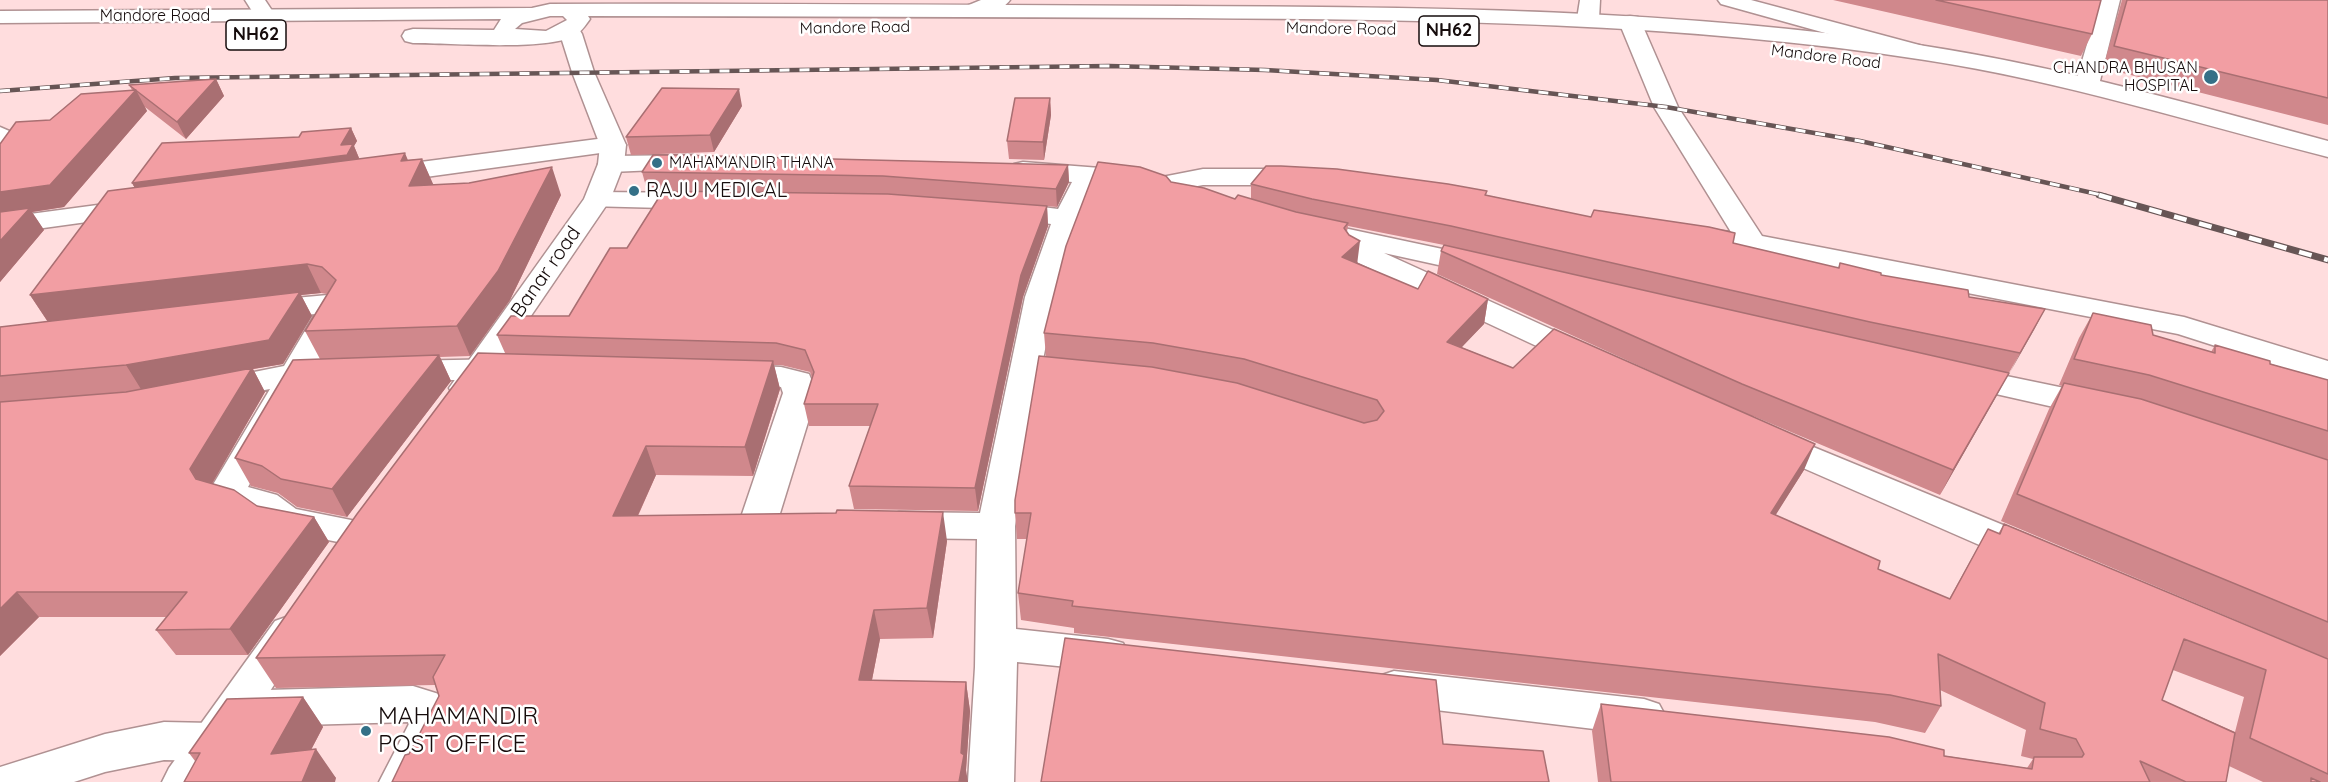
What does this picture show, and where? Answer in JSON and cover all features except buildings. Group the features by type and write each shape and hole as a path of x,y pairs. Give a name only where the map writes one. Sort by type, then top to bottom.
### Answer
{"main road":[{"path":"971,11 1000,0"},
{"path":"1728,0 1923,53"},
{"name":"Mandore Road","path":"0,17 259,8 559,19 971,11 1420,13 1589,10 1634,31 1876,63 1989,82 2189,127 2328,166"},
{"path":"2083,11 2107,8 2087,85"},
{"path":"513,37 506,33 504,28 507,23 559,19 612,154"},
{"name":"Mandore Road","path":"397,36 533,38 559,19"},
{"name":"Mandore Road","path":"688,31 1054,25 1512,33 1634,31 1923,53 2087,85 2328,149"},
{"path":"1634,31 1666,107 1752,243"},
{"name":"Mandore Road","path":"12,38 339,35"},
{"path":"0,134 14,142 0,164"},
{"path":"353,179 612,154 715,163"},
{"name":"Banar road","path":"446,414 597,200 612,154"},
{"path":"996,169 1089,173 1171,183 1203,177 1332,179"},
{"path":"991,782 996,526 1024,368 1040,297 1067,218 1089,173"},
{"path":"1171,183 1180,197 1226,206"},
{"path":"597,200 723,202"},
{"path":"0,226 165,204"},
{"path":"974,207 1067,218"},
{"path":"1514,273 1293,224 1614,369"},
{"path":"1658,230 1752,243 2184,326 2328,372"},
{"path":"238,313 309,304 328,304 333,310 226,493 264,504 286,520 358,533"},
{"path":"189,394 295,374 480,368 538,370"},
{"path":"1024,368 1106,376"},
{"path":"1928,369 2121,411"},
{"path":"700,374 781,377 797,381 800,393 759,524"},
{"path":"1742,428 2057,563"},
{"path":"338,562 378,505"},
{"path":"865,525 996,526"},
{"path":"185,782 304,611"},
{"path":"994,645 1034,646 1151,660"},
{"path":"1356,684 1686,722"},
{"path":"14,782 105,753 224,726 413,704 427,708 432,724 402,782"}],"railway":[{"path":"0,91 175,78 1109,66 1265,70 1437,80 1666,107 1860,141 2106,196"},
{"path":"2099,195 2328,260"}],"place":[{"name":"CHANDRA BHUSAN HOSPITAL","path":"2211,77"},
{"name":"MAHAMANDIR THANA","path":"657,163"},
{"name":"RAJU MEDICAL","path":"634,191"},
{"name":"MAHAMANDIR POST OFFICE","path":"366,731"}]}
